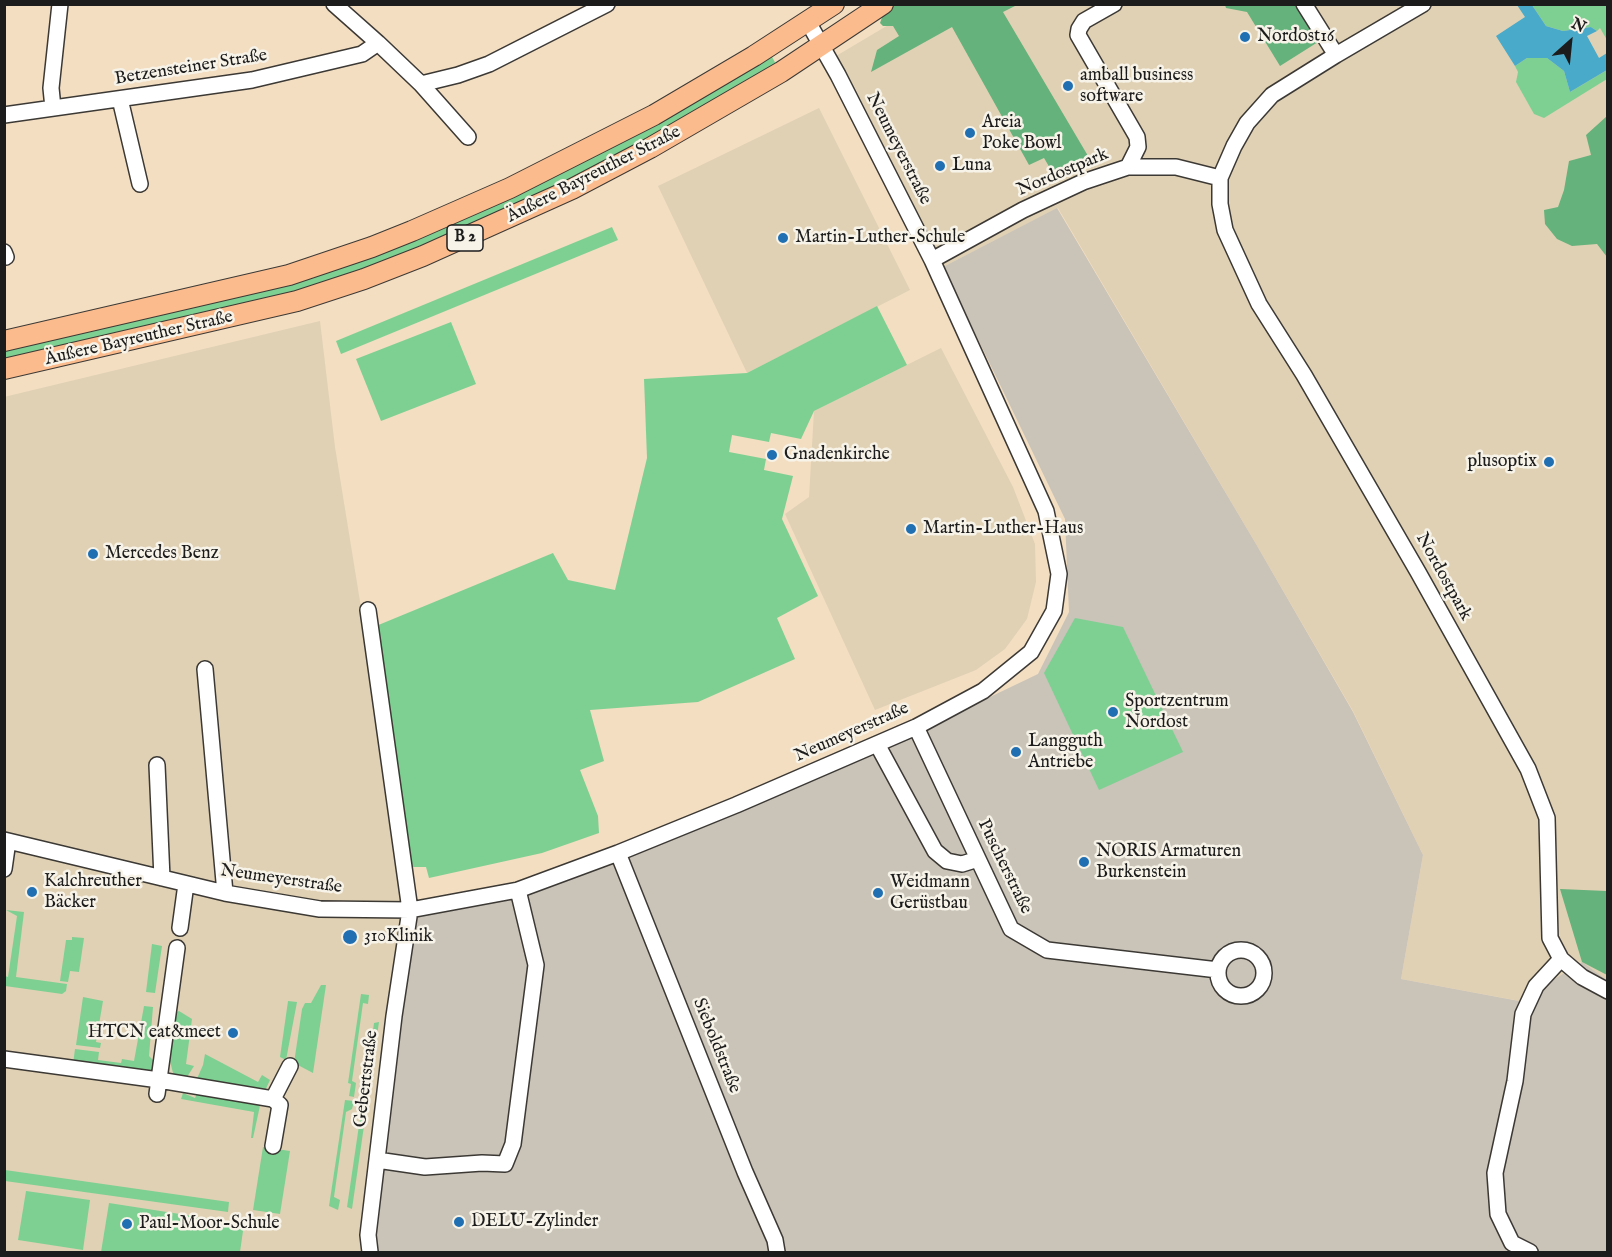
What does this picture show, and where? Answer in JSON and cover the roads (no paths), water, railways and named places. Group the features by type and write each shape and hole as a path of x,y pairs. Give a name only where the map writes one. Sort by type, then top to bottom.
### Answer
{"main road":[{"name":"Äußere Bayreuther Straße","path":"4,341 266,281 372,247 510,189 654,115 748,60 834,4"},
{"name":"Äußere Bayreuther Straße","path":"4,369 269,308 321,294 401,265 598,176 701,120 823,46 883,4"}],"street":[{"path":"53,108 51,88 60,4"},
{"path":"334,4 421,84 468,137"},
{"path":"421,84 458,75 489,64 607,4"},
{"path":"1114,4 1084,21 1078,35 1137,137 1138,147 1128,167"},
{"path":"1304,4 1336,55"},
{"name":"Nordostpark","path":"1423,4 1272,95 1246,123 1220,178 1220,204 1225,230 1259,304 1304,375 1418,572 1528,769 1547,818 1550,938 1561,958 1582,978 1608,991"},
{"name":"Neumeyerstraße","path":"6,841 225,893 320,909 410,910 518,890 618,853 916,727 983,691 1031,652 1054,611 1060,570 1047,512 932,260 823,46 808,22"},
{"name":"Betzensteiner Straße","path":"4,115 252,81 362,54 378,43"},
{"path":"120,99 140,184"},
{"name":"Nordostpark","path":"932,260 1023,210 1083,182 1128,167 1176,167 1220,178"},
{"name":"Gebertstraße","path":"368,610 410,910 394,1016 368,1235 370,1252"},
{"path":"205,669 225,893"},
{"name":"Puscherstraße","path":"916,727 1011,929 1047,950 1218,970"},
{"path":"877,744 935,851 947,861 962,864 978,859"},
{"path":"157,765 162,878"},
{"path":"4,869 6,841"},
{"name":"Sieboldstraße","path":"618,853 745,1173 775,1240 777,1252"},
{"path":"180,928 186,884"},
{"path":"377,1160 425,1167 482,1162 505,1164 513,1144 536,965 518,890"},
{"path":"158,1087 177,948"},
{"path":"1530,1252 1512,1243 1498,1214 1495,1173 1515,1081 1523,1014 1536,986 1561,958"},
{"path":"4,1059 158,1087 273,1099 280,1105 273,1146"},
{"path":"273,1099 290,1066"}],"water":[{"path":"1517,5 1532,5 1546,26 1563,31 1591,27 1597,31 1587,36 1599,58 1607,53 1607,70 1570,92 1564,71 1547,58 1527,58 1515,66 1496,36 1525,17"}],"place":[{"name":"Nordost16","path":"1245,37"},
{"name":"amball business software","path":"1068,86"},
{"name":"Areia Poke Bowl","path":"970,133"},
{"name":"Luna","path":"940,166"},
{"name":"Martin-Luther-Schule","path":"783,238"},
{"name":"Gnadenkirche","path":"772,455"},
{"name":"plusoptix","path":"1549,462"},
{"name":"Martin-Luther-Haus","path":"911,529"},
{"name":"Mercedes Benz","path":"93,554"},
{"name":"Sportzentrum Nordost","path":"1113,712"},
{"name":"Langguth Antriebe","path":"1016,752"},
{"name":"NORIS Armaturen Burkenstein","path":"1084,862"},
{"name":"Kalchreuther Bäcker","path":"32,892"},
{"name":"Weidmann Gerüstbau","path":"878,893"},
{"name":"310Klinik","path":"350,937"},
{"name":"HTCN eat&meet","path":"233,1033"},
{"name":"DELU-Zylinder","path":"459,1222"},
{"name":"Paul-Moor-Schule","path":"127,1224"}]}
